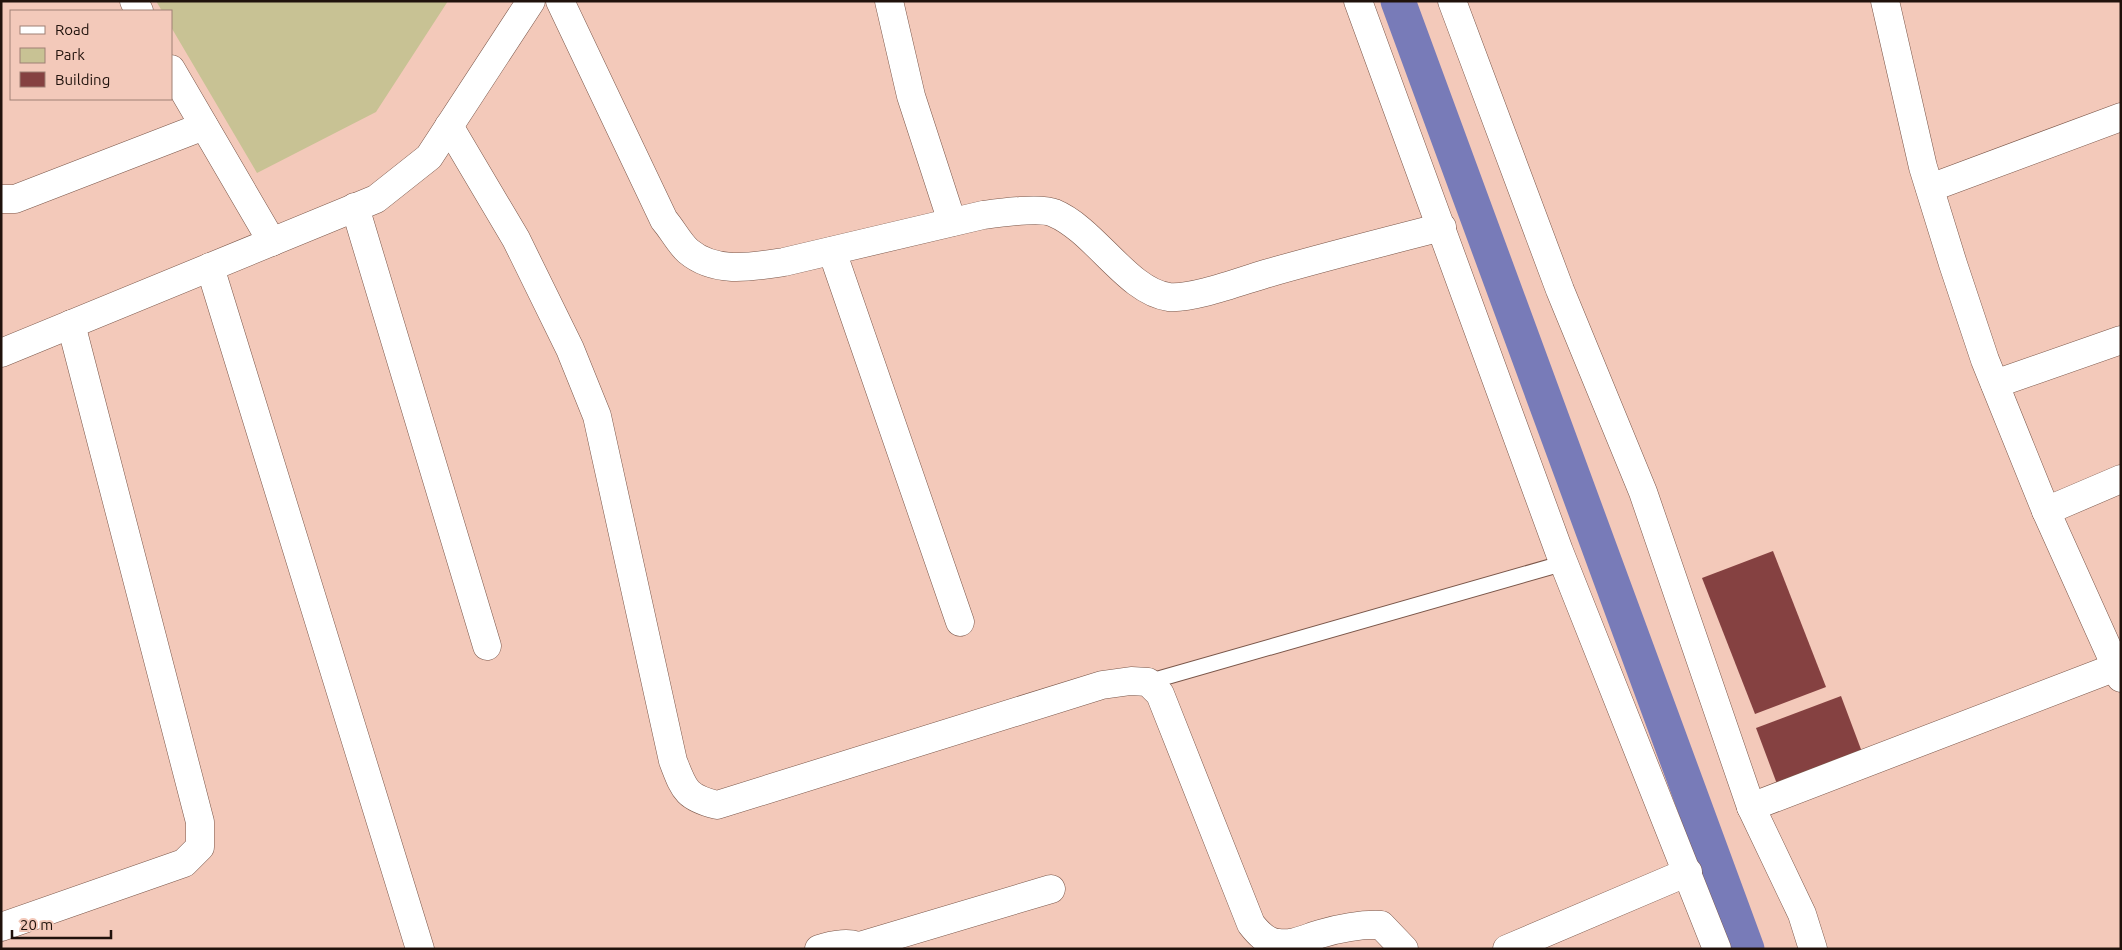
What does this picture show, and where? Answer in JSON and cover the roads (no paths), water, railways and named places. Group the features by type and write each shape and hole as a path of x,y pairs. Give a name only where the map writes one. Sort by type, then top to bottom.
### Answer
{"street":[{"path":"1,353 376,199 429,157 531,1"},
{"path":"560,1 664,220 688,250 716,266 751,267 784,262 983,215 1014,211 1053,212 1080,228 1144,288 1170,296 1193,294 1319,258 1442,227"},
{"path":"889,1 911,96 952,222"},
{"path":"1358,1 1564,563 1717,949"},
{"path":"1452,1 1560,290 1643,492 1751,807 1802,914 1813,949"},
{"path":"1751,807 2118,672 2046,511 1995,384 1952,264 1930,188 1887,2"},
{"path":"172,72 272,242"},
{"path":"1930,188 2121,117"},
{"path":"1,199 15,198 204,126"},
{"path":"449,126 516,239 570,349 597,416 673,761 685,791 704,802 717,805 1102,685 1131,681 1148,682 1160,694 1251,924 1260,936 1278,943 1297,942 1318,934 1360,924 1381,925 1404,949"},
{"path":"356,207 488,646"},
{"path":"832,251 960,622"},
{"path":"210,267 420,949"},
{"path":"1,927 184,863 200,848 200,822 71,324"},
{"path":"1995,384 2121,340"},
{"path":"2046,511 2121,480"},
{"path":"1507,949 1688,872"},
{"path":"819,949 844,945 862,947 1051,888"}],"lane":[{"path":"1148,682 1564,563"}],"waterway":[{"path":"1398,1 1747,949"}]}
